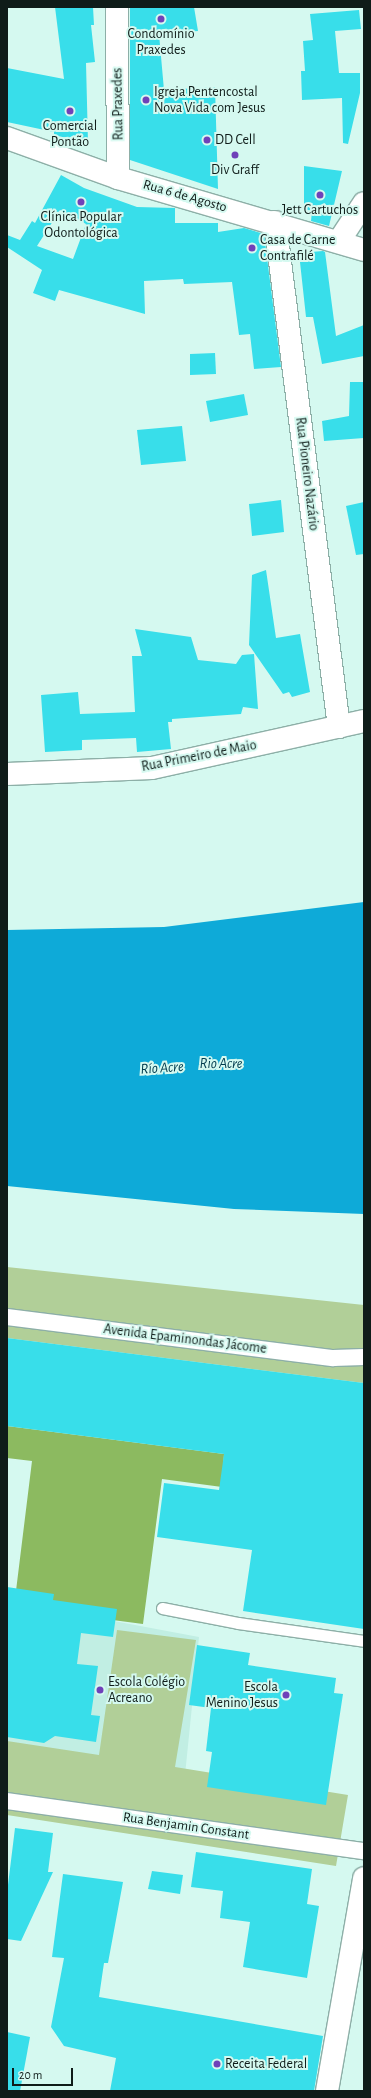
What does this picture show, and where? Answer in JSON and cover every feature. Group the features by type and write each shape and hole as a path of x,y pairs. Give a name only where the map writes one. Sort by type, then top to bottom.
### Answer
{"street":[{"name":"Rua Praxedes","path":"117,7 118,178"},
{"name":"Rua 6 de Agosto","path":"7,138 118,178 275,222 364,250"},
{"path":"339,241 364,203"},
{"name":"Rua Pioneiro Nazário","path":"275,222 338,727"},
{"name":"Rua Primeiro de Maio","path":"7,774 152,768 364,721"},
{"name":"Avenida Epaminondas Jácome","path":"7,1317 333,1358 364,1357"},
{"name":"Rua Benjamin Constant","path":"7,1801 364,1851"},
{"path":"327,2091 364,1878"}],"lane":[{"path":"162,1608 238,1623 364,1641"}],"shaded area":[{"name":"Escola Colégio Acreano","path":"7,1601 199,1637 185,1775 7,1743"}],"green space":[{"path":"7,1267 364,1305 364,1383 7,1338"},
{"path":"7,1426 224,1454 222,1487 162,1479 143,1624 14,1607 32,1461 7,1458"},
{"path":"117,1630 196,1640 175,1767 348,1795 336,1866 7,1815 7,1741 99,1755"}],"water":[{"name":"Rio Acre","path":"364,902 364,1214 234,1209 7,1186 7,930 164,927"}],"building":[{"path":"55,7 93,7 94,25 91,25 95,62 86,63 88,143 54,135 54,132 7,122 7,68 64,79"},
{"path":"130,7 194,7 198,31 159,34 164,90 215,87 218,189 130,160"},
{"path":"359,10 361,29 335,31 339,73 360,73 360,93 348,144 343,143 342,98 302,100 301,71 305,71 303,41 313,40 310,14"},
{"name":"Jett Cartuchos","path":"304,166 342,171 329,226 311,221 312,211 304,209"},
{"path":"61,175 84,188 137,207 175,208 175,223 218,223 218,232 244,228 264,234 281,367 254,369 250,334 239,335 232,282 184,284 183,279 144,281 145,314 59,290 55,301 33,293 42,270 7,247 7,235 20,240 32,221 35,223","holes":["60,210 86,224 73,259 37,246"]},
{"path":"325,252 336,336 364,325 364,356 322,364 313,317 306,317 299,253"},
{"path":"215,353 216,374 190,375 190,354"},
{"path":"350,382 364,382 364,438 324,441 322,421 349,416"},
{"path":"244,394 248,415 210,422 206,401"},
{"path":"182,426 186,461 141,465 137,430"},
{"path":"281,500 284,532 252,536 249,504"},
{"path":"364,502 364,554 356,555 346,506"},
{"path":"266,570 276,638 300,634 310,692 292,697 289,692 283,694 249,645 252,575"},
{"path":"135,629 191,637 198,660 236,664 242,655 254,654 258,709 243,707 241,714 172,719 172,722 168,722 171,749 137,752 136,738 82,740 82,750 45,752 41,695 78,692 80,714 135,712 132,656 142,656"},
{"path":"7,1338 364,1383 364,1629 243,1611 252,1550 157,1537 164,1483 219,1490 224,1454 7,1426"},
{"path":"7,1587 54,1594 53,1600 117,1609 113,1637 81,1633 77,1664 98,1666 91,1715 100,1716 96,1742 55,1736 44,1743 7,1737"},
{"path":"197,1645 250,1653 248,1665 336,1678 334,1693 343,1694 326,1805 207,1787 212,1752 206,1751 211,1708 189,1705"},
{"path":"15,1828 53,1833 48,1872 53,1872 21,1941 7,1939 7,1893"},
{"path":"196,1852 312,1869 307,1904 319,1906 307,1978 243,1967 250,1922 220,1918 223,1891 191,1887"},
{"path":"152,1871 183,1875 180,1894 148,1889"},
{"path":"63,1874 123,1882 108,1963 104,1963 99,1997 323,2036 314,2091 110,2091 116,2058 64,2046 51,2027 64,1958 52,1957"},
{"path":"7,2032 30,2037 20,2091 7,2091"}],"place":[{"name":"Condomínio Praxedes","path":"161,19"},
{"name":"Igreja Pentencostal Nova Vida com Jesus","path":"146,100"},
{"name":"Comercial Pontão","path":"70,111"},
{"name":"DD Cell","path":"207,140"},
{"name":"Div Graff","path":"235,155"},
{"name":"Jett Cartuchos","path":"320,195"},
{"name":"Clínica Popular Odontológica","path":"81,202"},
{"name":"Casa de Carne Contrafilé","path":"252,248"},
{"name":"Escola Colégio Acreano","path":"100,1690"},
{"name":"Escola Menino Jesus","path":"286,1695"},
{"name":"Receita Federal","path":"217,2064"}],"water label":[{"name":"Río Acre","path":"162,1068"}]}
